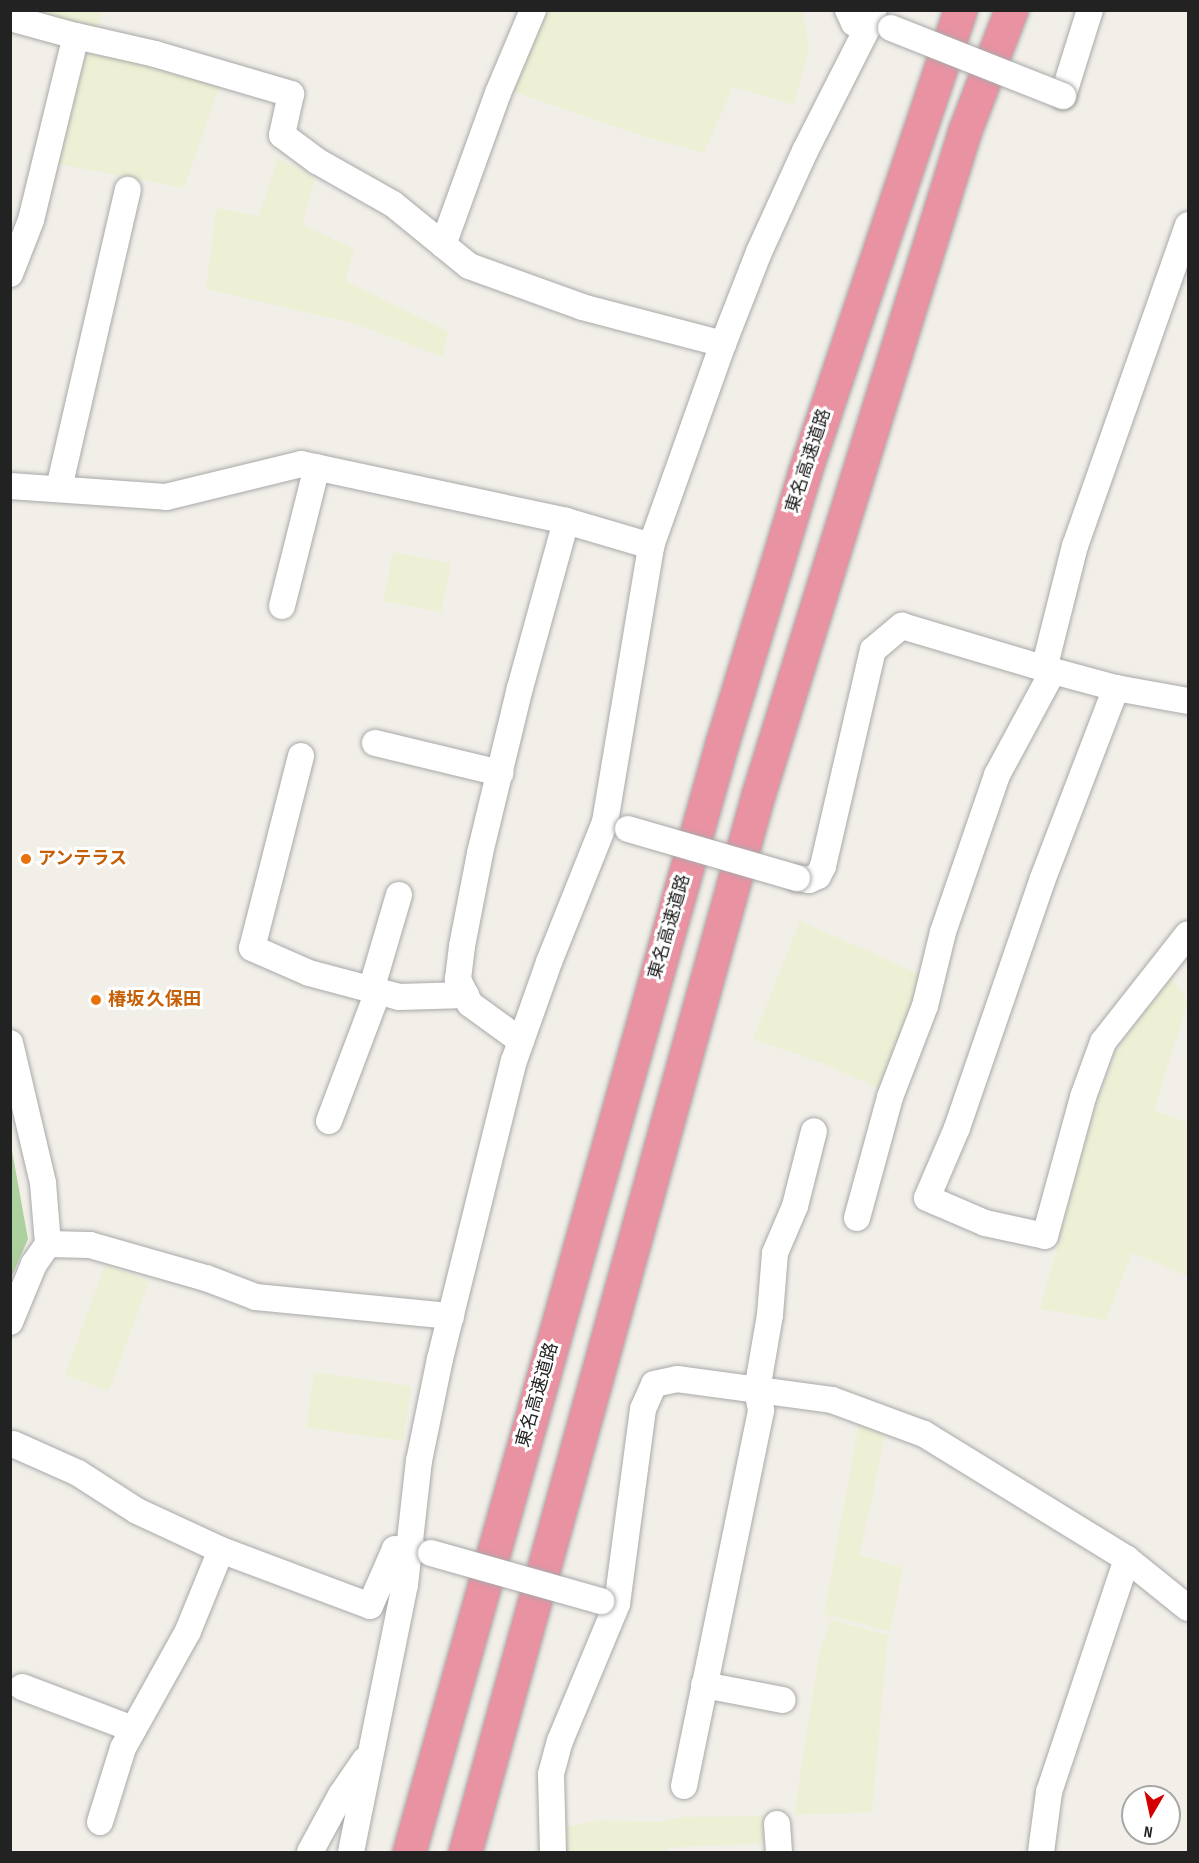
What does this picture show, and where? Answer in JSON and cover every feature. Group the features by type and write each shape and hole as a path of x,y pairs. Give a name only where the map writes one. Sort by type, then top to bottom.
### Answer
{"highway":[{"name":"東名高速道路","path":"409,1852 722,743 804,474 960,10"},
{"path":"465,1852 758,795 962,141 1011,10"}],"street":[{"path":"443,245 498,93 533,10"},
{"path":"351,1852 373,1748 420,1552 419,1461 451,1316 521,1041 616,825 651,546 723,344 805,151 870,19 1063,96 1090,10"},
{"path":"10,18 75,36 155,54 291,94 282,135 317,161 393,204 469,266 572,303 723,344"},
{"path":"10,274 31,220 75,36"},
{"path":"59,488 128,190"},
{"path":"857,1218 890,1097 925,1006 943,932 997,775 1048,670 1075,546 1188,225"},
{"path":"10,486 166,497 301,465 567,520 651,546"},
{"path":"282,606 317,467"},
{"path":"521,1041 470,1004 459,979 462,946 480,853 567,520"},
{"path":"616,825 796,878 809,880 819,876 824,866 873,650 902,626 1048,670 1116,687 1188,701"},
{"path":"1116,687 1042,881 957,1128 927,1198 985,1223 1045,1236 1083,1096 1103,1042 1188,934"},
{"path":"375,743 500,773"},
{"path":"301,756 252,948 309,973 375,991 399,996 466,995"},
{"path":"329,1121 375,991 399,895"},
{"path":"10,1042 43,1183 48,1244 34,1264 10,1322"},
{"path":"684,1786 761,1410 757,1390 770,1315 775,1253 795,1206 814,1131"},
{"path":"48,1244 90,1245 206,1278 256,1297 451,1316"},
{"path":"552,1852 551,1774 560,1741 609,1602 643,1409 654,1384 677,1379 832,1400 924,1434 1127,1559 1188,1608"},
{"path":"13,1444 78,1473 137,1511 221,1550 370,1606 395,1550 420,1552 609,1602"},
{"path":"100,1822 123,1748 188,1631 221,1550"},
{"path":"1041,1852 1048,1792 1127,1559"},
{"path":"704,1685 783,1700"},
{"path":"22,1687 133,1729"},
{"path":"310,1852 341,1795 373,1748"},
{"path":"777,1824 779,1852"}],"green space":[{"path":"33,11 102,11 97,32 32,15"},
{"path":"542,11 803,11 809,48 794,105 733,87 704,153 642,136 509,90"},
{"path":"87,49 155,64 220,85 184,188 53,163"},
{"path":"278,158 315,178 303,225 354,249 346,281 448,331 443,357 357,324 206,289 216,208 259,216"},
{"path":"393,552 451,563 441,612 383,601"},
{"path":"800,921 922,975 884,1091 827,1065 753,1039"},
{"path":"1171,976 1188,1002 1154,1110 1188,1123 1188,1276 1132,1253 1106,1320 1040,1309 1094,1112 1117,1049"},
{"path":"10,1140 28,1239 11,1278 10,1278"},
{"path":"105,1265 149,1281 109,1391 65,1375"},
{"path":"314,1372 411,1386 403,1441 306,1427"},
{"path":"859,1423 885,1435 860,1555 903,1568 890,1631 824,1614"},
{"path":"831,1620 888,1635 872,1812 794,1815 819,1654"},
{"path":"767,1816 766,1843 667,1848 668,1852 563,1852 563,1828 600,1820 660,1822 681,1817"}],"place":[{"name":"アンテラス","path":"26,859"},
{"name":"椿坂 久保田","path":"96,1000"}]}
